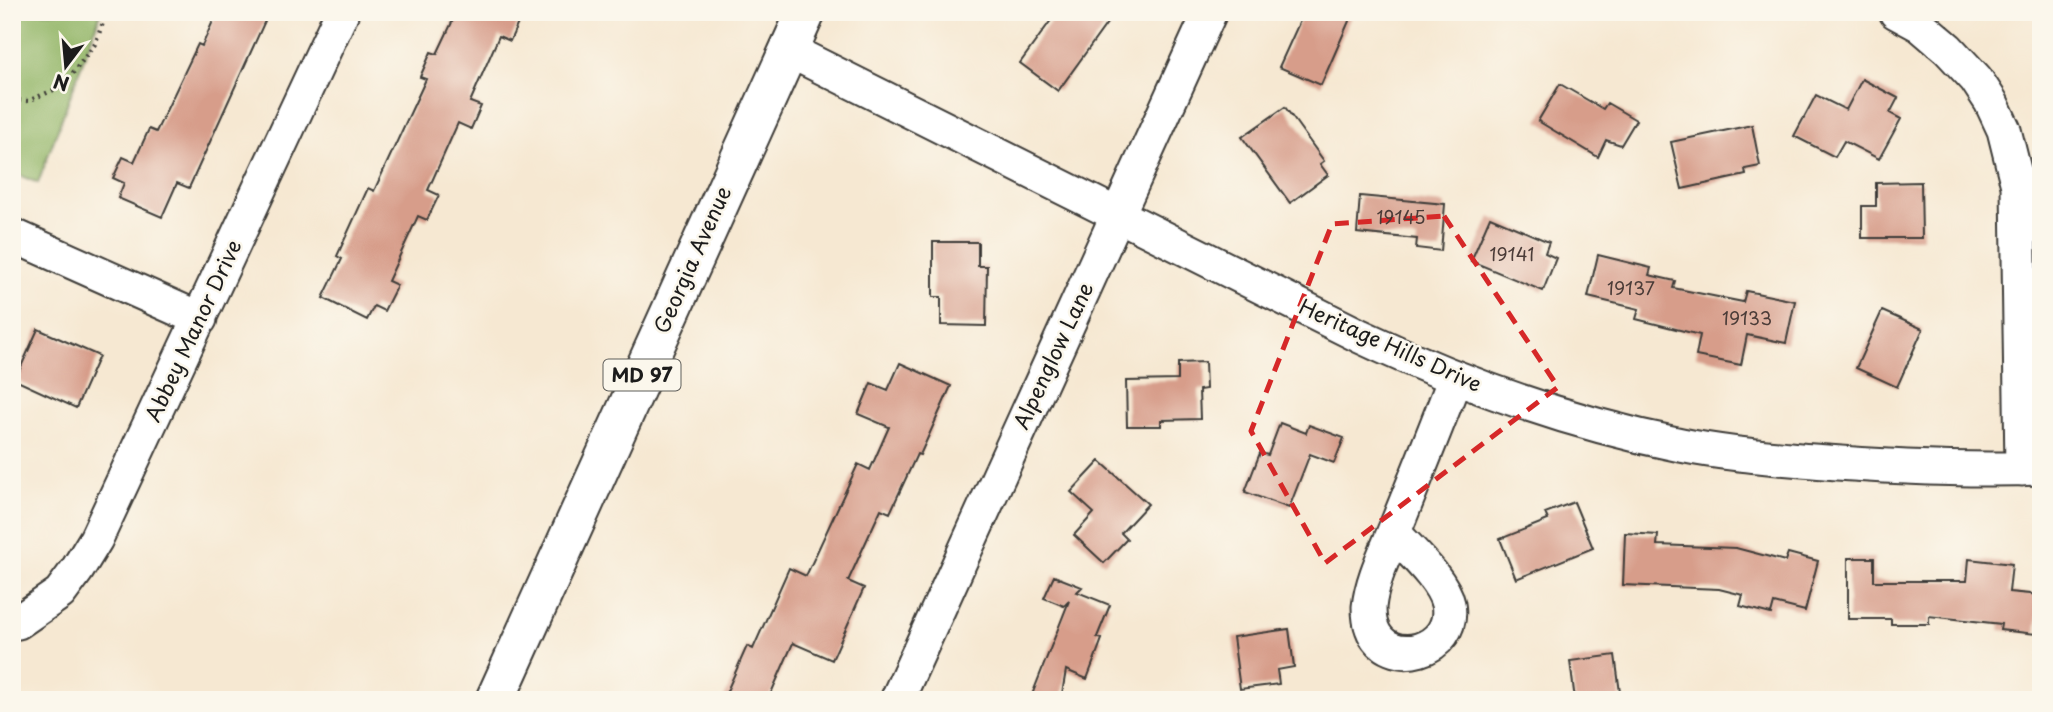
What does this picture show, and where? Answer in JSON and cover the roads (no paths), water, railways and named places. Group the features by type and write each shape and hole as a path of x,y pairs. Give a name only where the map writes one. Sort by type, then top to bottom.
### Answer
{"main road":[{"name":"Georgia Avenue","path":"495,700 806,12"}],"street":[{"name":"Abbey Manor Drive","path":"12,623 18,622 60,593 96,539 342,12"},
{"name":"Alpenglow Lane","path":"897,700 1210,12"},
{"path":"1896,12 1920,25 1948,49 1976,79 2004,130 2018,186 2031,468"},
{"name":"Heritage Hills Drive","path":"788,50 1360,336 1503,396 1611,429 1682,445 1747,455 1923,468 2031,468"},
{"path":"12,234 200,319"},
{"path":"1394,533 1455,378"}]}
